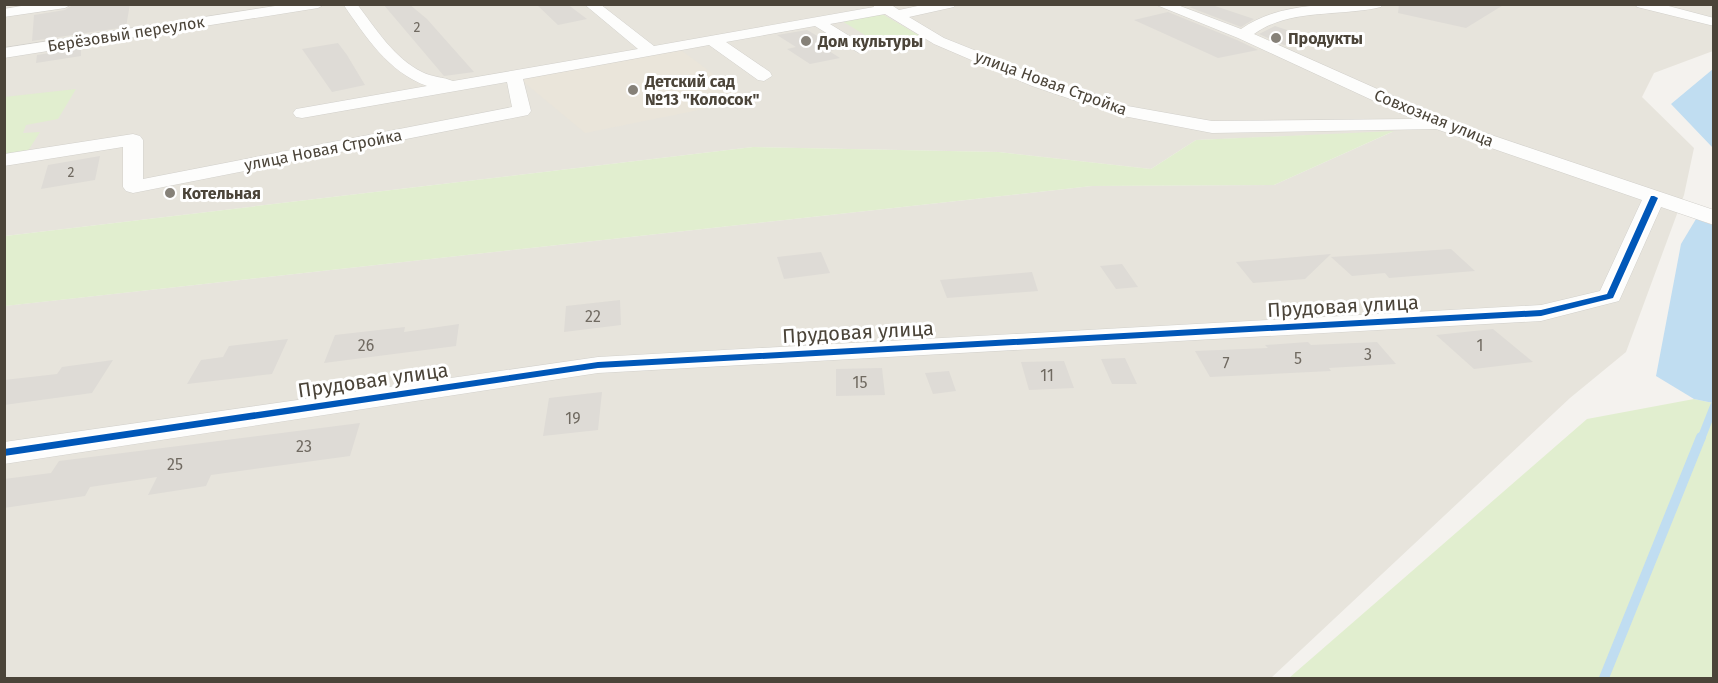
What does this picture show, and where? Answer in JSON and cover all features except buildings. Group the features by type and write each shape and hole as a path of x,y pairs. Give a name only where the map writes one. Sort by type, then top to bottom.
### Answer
{"street":[{"path":"4,13 64,4"},
{"name":"Берёзовый переулок","path":"4,53 318,4"},
{"path":"350,4 382,46 410,74 434,84 460,85"},
{"path":"591,4 651,51"},
{"path":"302,113 816,21 888,9 950,4"},
{"name":"Совхозная улица","path":"1161,4 1244,35 1440,124 1713,218"},
{"path":"1244,35 1255,24 1311,8 1366,7 1376,4"},
{"path":"1642,4 1713,22"},
{"path":"1672,12 1689,4"},
{"name":"улица Новая Стройка","path":"888,9 939,41 1038,82 1118,110 1212,127 1440,124"},
{"path":"816,21 859,48"},
{"path":"712,40 764,76"},
{"name":"улица Новая Стройка","path":"4,160 133,140 133,188 522,111 514,75"},
{"name":"Прудовая улица","path":"4,453 598,365 1541,313 1610,296 1654,198"}],"shaded area":[{"path":"5,5 1713,5 1713,51 1654,73 1642,97 1694,148 1684,195 1626,352 1570,398 1271,678 5,678 4,306 1092,186 1274,185 1392,132 1196,140 1151,169 999,152 753,147 5,236"},
{"name":"Детский сад №13 \"Колосок\"","path":"681,50 748,100 585,133 520,79"}],"green space":[{"path":"882,14 920,36 878,43 842,21"},
{"path":"76,89 58,119 26,125 23,133 40,132 26,154 5,157 4,97"},
{"path":"1394,131 1274,185 1092,186 5,306 5,236 753,147 999,152 1151,169 1196,140"},
{"path":"1694,399 1713,403 1713,678 1289,678 1587,419"}],"water":[{"path":"1713,69 1713,148 1671,104"},
{"path":"1696,219 1713,225 1713,403 1694,399 1656,376 1681,244"}],"waterway":[{"path":"1701,439 1714,406"},
{"path":"1604,678 1701,437"}],"cycle path":[{"path":"4,453 598,365 1541,313 1610,296 1654,198"}],"place":[{"name":"Продукты","path":"1276,38"},
{"name":"Дом культуры","path":"806,41"},
{"name":"Детский сад №13 \"Колосок\"","path":"633,90"},
{"name":"Котельная","path":"170,193"}]}
